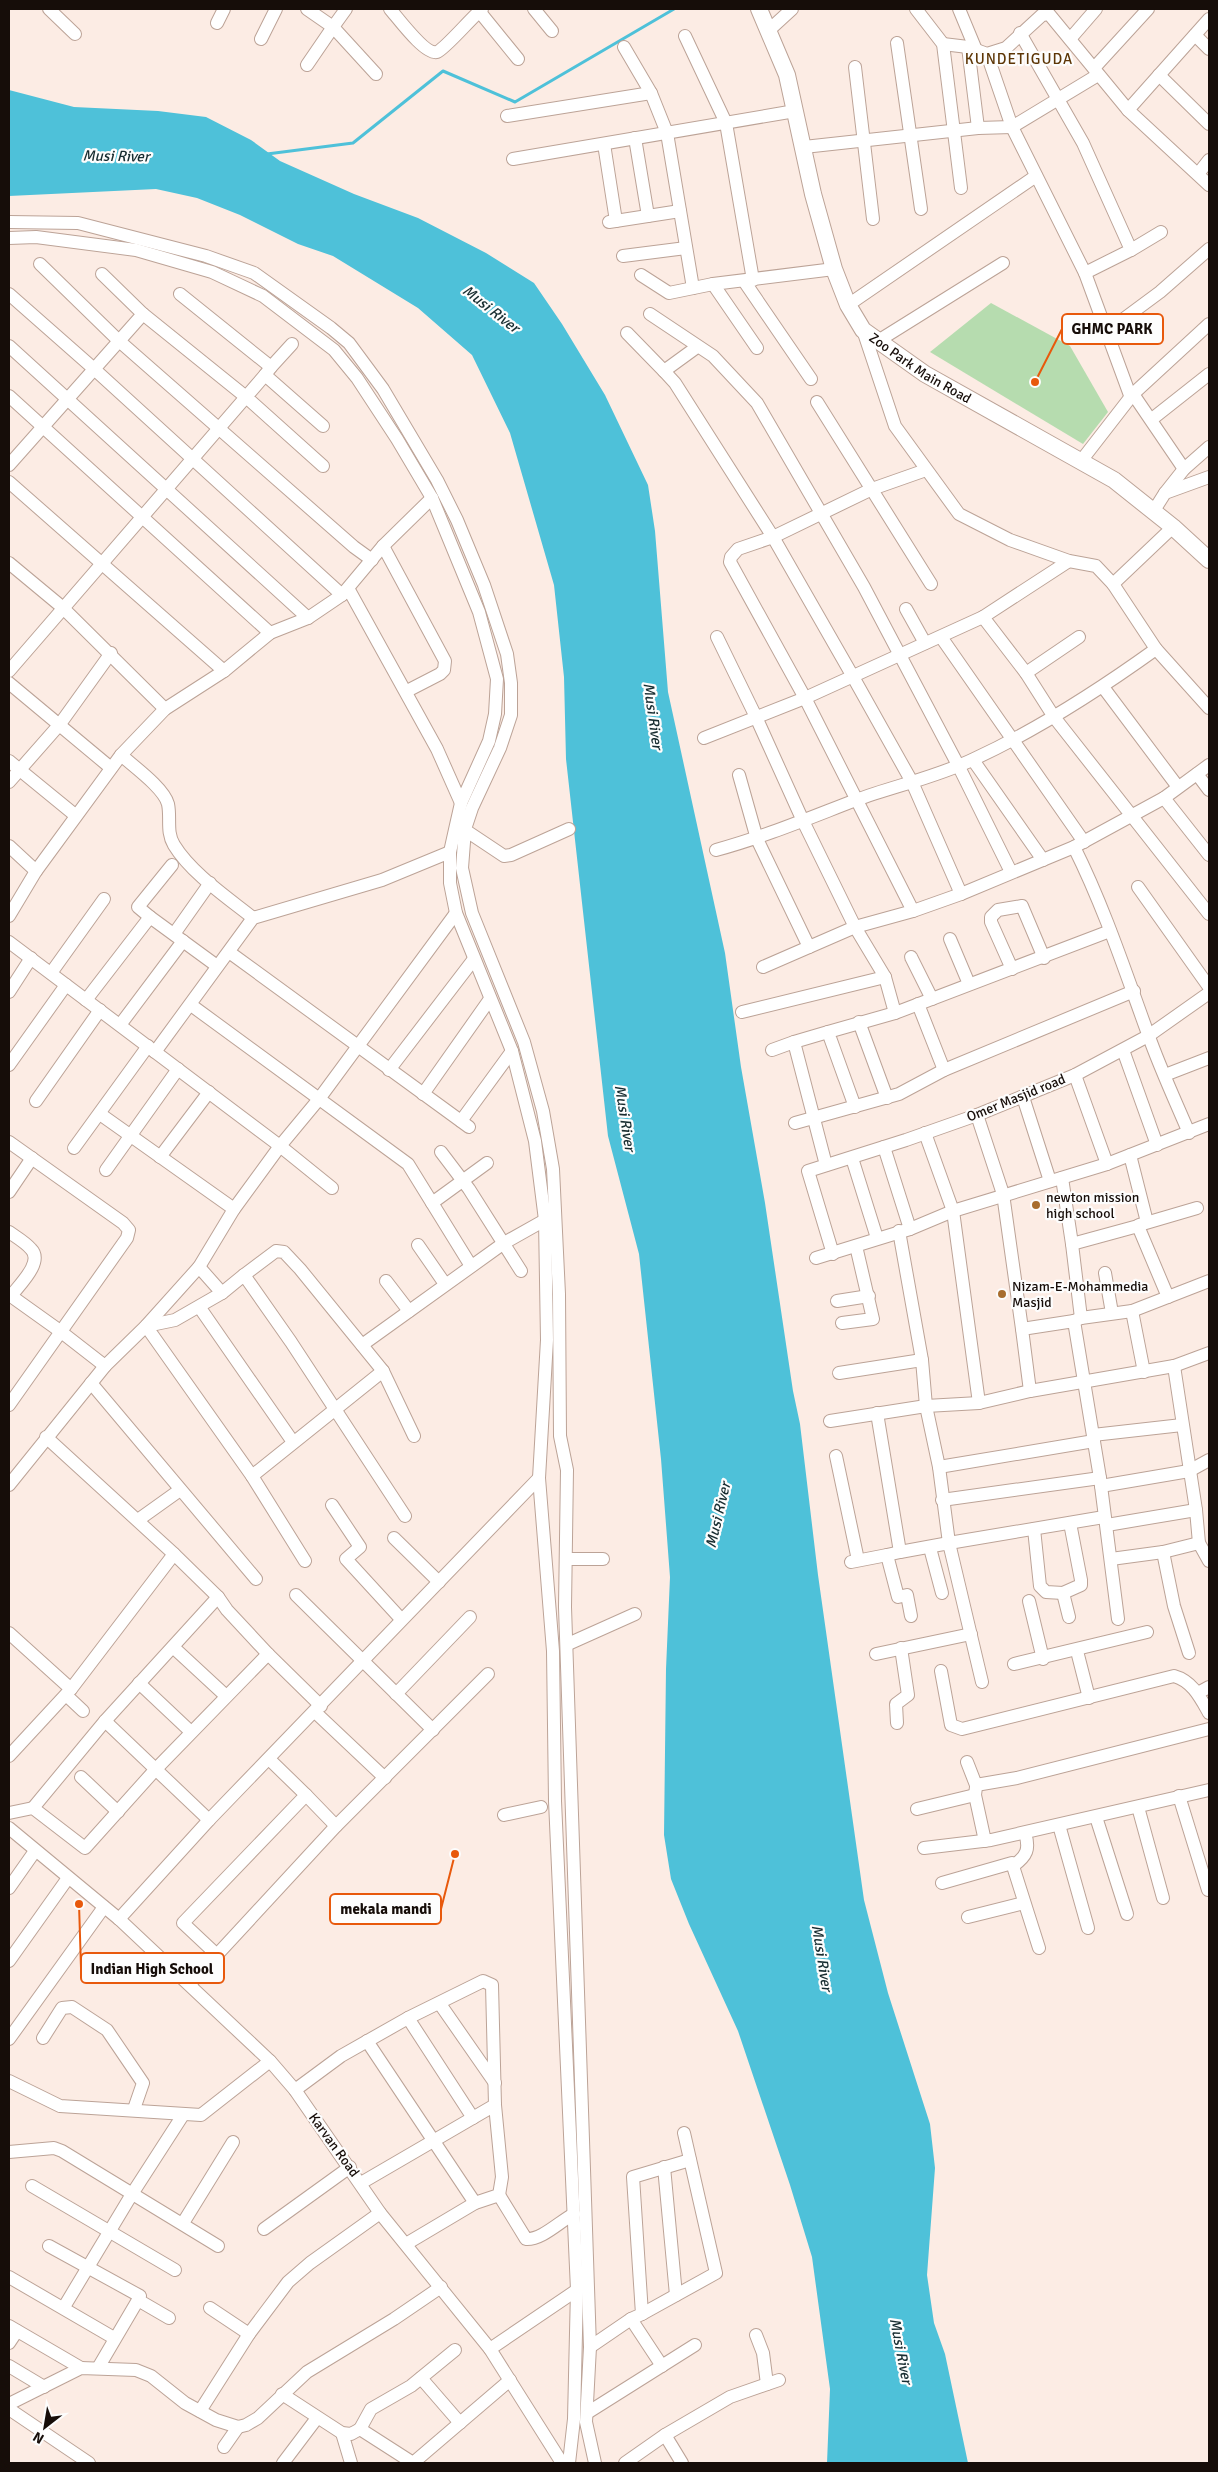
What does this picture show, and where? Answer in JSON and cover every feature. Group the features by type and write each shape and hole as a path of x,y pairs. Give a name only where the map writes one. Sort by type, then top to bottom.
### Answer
{"main road":[{"name":"Zoo Park Main Road","path":"759,9 787,75 813,194 834,269 848,305 863,330 925,374 1114,480 1173,527 1209,560"}],"street":[{"path":"49,9 75,34"},
{"path":"217,23 224,9"},
{"path":"261,39 276,9"},
{"path":"307,9 333,27 376,74"},
{"path":"307,65 346,9"},
{"path":"390,9 424,47 432,52 438,52 444,48 474,12 518,59"},
{"path":"534,9 552,31"},
{"path":"768,31 792,9"},
{"path":"916,9 943,44 961,188"},
{"path":"1070,39 1096,9"},
{"path":"804,148 978,128 1012,127 1057,100 1096,72 1148,9"},
{"path":"962,10 977,50 1012,127 1085,273 1132,396 1152,419 1184,469"},
{"path":"943,44 977,50 1006,48 1020,33 1042,15 1049,14 1128,110 1209,185"},
{"path":"1128,110 1209,19"},
{"path":"1020,33 1083,144 1131,250"},
{"path":"1195,35 1209,48"},
{"path":"685,36 726,123 749,280 811,380"},
{"path":"897,43 921,209"},
{"path":"624,47 651,93 667,133 693,288"},
{"path":"977,50 978,128"},
{"path":"855,67 873,219"},
{"path":"1159,75 1209,124"},
{"path":"507,116 651,93"},
{"path":"513,159 795,111"},
{"path":"635,138 648,216"},
{"path":"604,144 613,221 680,212"},
{"path":"1198,174 1209,160"},
{"path":"848,305 1036,176"},
{"path":"9,222 78,223 131,235 206,256 254,273 332,328 349,344 401,418 453,512 484,586 507,654 511,683 511,716 500,748 472,808 460,827 450,852 450,883 456,912 512,1051 535,1141 545,1220 560,1436 567,1470 565,1607 568,1644 576,1966 590,2347 587,2413 595,2463"},
{"path":"1085,273 1131,250 1161,232"},
{"path":"9,238 36,237 136,250 212,272 262,296 334,350 357,378 397,439 432,498 479,612 496,679 495,714 488,741 461,803 460,827 465,890 472,913 524,1042 542,1111 553,1169 557,1213 553,1340 539,1478 553,1651 555,1804 577,2290 574,2419 569,2463"},
{"path":"623,256 686,248"},
{"path":"1106,332 1160,292 1209,249"},
{"path":"878,341 1004,263"},
{"path":"40,264 118,340 372,560"},
{"path":"640,275 669,293 713,284 834,269"},
{"path":"102,274 143,314 246,397 323,466"},
{"path":"713,284 757,348"},
{"path":"9,294 345,592 407,691 437,749 461,803"},
{"path":"180,294 268,371 323,426"},
{"path":"9,465 43,429 93,368 143,314"},
{"path":"650,314 713,356 757,403 822,512 958,765 1011,872"},
{"path":"863,330 895,426 958,514 1010,540 1069,561 1096,566 1113,584 1156,649 1209,708"},
{"path":"1081,461 1132,396 1207,332"},
{"path":"627,333 676,383 773,537 912,782 961,894"},
{"path":"9,671 62,607 292,344"},
{"path":"9,346 308,618"},
{"path":"664,371 698,347"},
{"path":"1152,419 1209,374"},
{"path":"9,396 43,429 270,633"},
{"path":"817,402 931,584"},
{"path":"1152,512 1184,469 1209,447"},
{"path":"912,911 805,698 730,562 731,557 738,549 773,537 872,489 926,470"},
{"path":"1165,493 1209,477"},
{"path":"9,482 224,671"},
{"path":"9,916 36,871 75,815 121,755 165,709 224,671 270,633 308,618 345,592 383,546 432,498"},
{"path":"1113,584 1173,527"},
{"path":"383,546 445,661 444,670 440,674 407,691"},
{"path":"704,738 805,698 983,617 1069,561"},
{"path":"11,569 62,607 165,709"},
{"path":"906,609 925,643"},
{"path":"983,617 1026,674 1054,717 1209,914"},
{"path":"716,636 756,717 803,822 855,927 885,977 895,1013"},
{"path":"941,637 1014,739 1079,844 1090,880 1134,991 1148,1036 1189,1133"},
{"path":"1026,674 1079,637"},
{"path":"716,850 757,839 857,800 973,760 1054,717 1103,687 1156,649"},
{"path":"9,782 60,724 111,654"},
{"path":"9,683 111,768"},
{"path":"1103,687 1178,787"},
{"path":"121,755 164,795 168,805 169,832 174,845 210,883 254,918"},
{"path":"973,760 1043,860"},
{"path":"9,761 75,815"},
{"path":"763,966 855,927 912,911 961,894 1079,844 1164,798 1209,765"},
{"path":"1197,774 1209,790"},
{"path":"739,775 757,839 809,947"},
{"path":"1164,798 1209,855"},
{"path":"460,827 504,856 512,855 569,829"},
{"path":"9,846 36,871"},
{"path":"74,1148 152,1049 191,1005 217,966 254,918 373,883 450,852"},
{"path":"172,864 138,907 217,966"},
{"path":"120,1025 178,937 210,883"},
{"path":"1138,886 1209,987"},
{"path":"51,973 104,899"},
{"path":"1012,969 991,922 991,917 998,910 1022,906 1044,958"},
{"path":"10,1479 105,1366 146,1326 199,1267 234,1209 280,1146 319,1099 456,912"},
{"path":"86,1000 150,916"},
{"path":"772,1050 859,1022 895,1013 969,984 1044,958 1110,931"},
{"path":"950,939 969,984"},
{"path":"9,942 280,1146 332,1188"},
{"path":"229,952 465,1124 512,1051"},
{"path":"912,957 932,999"},
{"path":"9,992 31,958"},
{"path":"389,1070 474,959"},
{"path":"742,1012 885,977"},
{"path":"9,1065 66,985"},
{"path":"795,1123 899,1094 944,1070 1134,991"},
{"name":"Omer Masjid road","path":"833,1254 808,1171 977,1115 1075,1074 1148,1036 1209,993"},
{"path":"423,1094 490,999"},
{"path":"918,1004 944,1070"},
{"path":"191,1005 319,1099 387,1146 408,1164 471,1266"},
{"path":"36,1101 100,1010"},
{"path":"859,1022 887,1098"},
{"path":"828,1032 855,1107"},
{"path":"794,1042 812,1118 826,1165"},
{"path":"1122,1050 1157,1145"},
{"path":"1165,1075 1209,1058"},
{"path":"106,1170 178,1069"},
{"path":"1075,1074 1107,1164"},
{"path":"160,1157 209,1092"},
{"path":"1023,1097 1056,1180 1072,1244 1077,1320 1084,1382 1101,1482 1118,1619"},
{"path":"100,1114 234,1209"},
{"path":"977,1115 1003,1194 1030,1391"},
{"path":"816,1258 904,1230 1003,1194 1107,1164 1209,1124"},
{"path":"925,1133 953,1211 979,1403"},
{"path":"9,1142 123,1223 128,1230 127,1238 9,1405"},
{"path":"884,1147 904,1230 922,1360 926,1406 939,1467 949,1543 982,1682"},
{"path":"441,1152 462,1180 521,1271"},
{"path":"1130,1155 1142,1224 1168,1296"},
{"path":"9,1192 32,1158"},
{"path":"852,1158 877,1238"},
{"path":"432,1203 487,1163"},
{"path":"1072,1244 1197,1208"},
{"path":"362,1345 504,1243 545,1220"},
{"path":"9,1232 32,1250 36,1258 34,1265 10,1297 60,1331 105,1366"},
{"path":"418,1245 446,1284"},
{"path":"842,1323 873,1319 856,1246"},
{"path":"146,1326 174,1320 200,1308 276,1252 284,1252 383,1371 414,1436"},
{"path":"199,1267 222,1293"},
{"path":"1105,1273 1112,1313"},
{"path":"244,1275 291,1342 405,1516"},
{"path":"386,1281 409,1311"},
{"path":"1022,1329 1132,1310 1209,1281"},
{"path":"837,1301 868,1296"},
{"path":"200,1308 293,1442"},
{"path":"1132,1310 1144,1372"},
{"path":"146,1326 252,1476 305,1561"},
{"path":"830,1421 926,1406 979,1403 1030,1391 1174,1366 1209,1353"},
{"path":"839,1373 922,1360"},
{"path":"1174,1366 1196,1510 1203,1524 1199,1543 1209,1561"},
{"path":"252,1476 383,1371"},
{"path":"92,1383 256,1579"},
{"path":"877,1413 898,1597 906,1595 911,1616"},
{"path":"939,1467 1093,1438 1182,1425"},
{"path":"46,1437 138,1520 218,1597 227,1610 318,1709 385,1778"},
{"path":"836,1456 854,1561 1034,1528 1196,1510"},
{"path":"942,1500 1190,1470 1209,1460"},
{"path":"119,1919 209,1820 539,1478"},
{"path":"138,1520 180,1490"},
{"path":"332,1506 360,1547 346,1559 401,1619"},
{"path":"1034,1528 1040,1586 1046,1592 1063,1593 1081,1584 1070,1523"},
{"path":"394,1538 438,1582"},
{"path":"1111,1559 1163,1552 1199,1543"},
{"path":"930,1548 942,1593"},
{"path":"1163,1552 1174,1606 1189,1653"},
{"path":"9,1756 69,1692 174,1554"},
{"path":"566,1559 603,1559"},
{"path":"1063,1593 1068,1618"},
{"path":"296,1595 433,1730"},
{"path":"9,1813 33,1808 105,1721 218,1597"},
{"path":"1029,1601 1043,1659"},
{"path":"568,1644 635,1614"},
{"path":"396,1694 470,1617"},
{"path":"1014,1664 1077,1651 1147,1632"},
{"path":"9,1633 69,1692 83,1710"},
{"path":"876,1654 971,1634"},
{"path":"172,1646 226,1696"},
{"path":"897,1723 896,1704 908,1695 901,1648"},
{"path":"1077,1651 1089,1698"},
{"path":"33,1808 85,1848 155,1770 268,1654"},
{"path":"941,1671 951,1725 962,1729 1174,1676 1204,1690 1209,1713"},
{"path":"190,1984 336,1826 488,1674"},
{"path":"139,1683 191,1732"},
{"path":"105,1721 209,1820"},
{"path":"916,1808 1017,1778 1209,1729"},
{"path":"269,1759 336,1826"},
{"path":"967,1762 976,1790 985,1840"},
{"path":"81,1777 118,1812"},
{"path":"924,1848 985,1840 1059,1826 1209,1790"},
{"path":"216,1954 183,1923 306,1795"},
{"path":"1179,1796 1208,1890"},
{"path":"504,1816 541,1807"},
{"path":"1138,1807 1163,1898"},
{"path":"1096,1817 1127,1914"},
{"path":"1059,1826 1088,1928"},
{"name":"Karvan Road","path":"9,1828 34,1851 119,1919 270,2061 295,2090 380,2213 490,2349 562,2463"},
{"path":"1013,1866 1026,1856 1029,1845 1026,1832"},
{"path":"9,1888 34,1851"},
{"path":"942,1883 1012,1863 1039,1948"},
{"path":"9,1961 68,1878"},
{"path":"968,1917 1024,1903"},
{"path":"9,2039 104,1907"},
{"path":"295,2090 341,2056 408,2018 440,2004 483,1981 492,1985 495,2105 502,2177 499,2195 526,2239 540,2236 574,2214"},
{"path":"440,2004 495,2083"},
{"path":"43,2038 62,2008 67,2006 72,2007 107,2030 143,2083 134,2109"},
{"path":"408,2018 472,2118"},
{"path":"367,2042 475,2203"},
{"path":"9,2081 60,2106 134,2109 183,2115 201,2115 208,2112 270,2061"},
{"path":"361,2183 495,2105"},
{"path":"64,2308 132,2194 183,2115"},
{"path":"590,2347 636,2317 716,2274 684,2133"},
{"path":"182,2223 234,2142"},
{"path":"9,2152 54,2148 62,2151 218,2246"},
{"path":"662,2366 636,2317 633,2176 690,2160"},
{"path":"264,2229 350,2167"},
{"path":"664,2167 676,2296"},
{"path":"32,2186 175,2270"},
{"path":"406,2244 475,2203 499,2195"},
{"path":"200,2411 249,2334 288,2282 310,2263 380,2213"},
{"path":"48,2246 140,2296 98,2368"},
{"path":"9,2277 114,2338"},
{"path":"9,2404 80,2368 136,2370 151,2376 200,2411 238,2427 252,2423 307,2372 394,2319 441,2287"},
{"path":"490,2349 577,2290"},
{"path":"138,2300 169,2318"},
{"path":"210,2308 249,2334"},
{"path":"9,2344 13,2328 80,2368"},
{"path":"625,2463 665,2435 730,2398 772,2382 756,2335"},
{"path":"587,2413 695,2345"},
{"path":"282,2394 342,2433 351,2434 360,2429 371,2410 421,2378 454,2350"},
{"path":"9,2366 44,2387"},
{"path":"421,2378 460,2423"},
{"path":"360,2429 413,2463 510,2380"},
{"path":"9,2409 89,2463"},
{"path":"282,2463 317,2418"},
{"path":"224,2447 238,2427"},
{"path":"342,2433 351,2463"},
{"path":"665,2435 682,2463"}],"green space":[{"path":"991,303 1070,346 1108,412 1083,444 930,352"}],"water":[{"name":"Musi River","path":"9,90 74,107 158,111 206,117 251,140 280,161 354,194 418,218 486,253 534,283 562,324 605,395 648,485 655,531 668,692 725,953 741,1067 765,1203 793,1391 800,1424 818,1575 864,1900 888,1993 930,2124 935,2168 927,2275 934,2323 945,2354 968,2463 827,2463 830,2389 812,2257 738,2031 689,1924 671,1879 664,1835 666,1669 670,1577 661,1459 639,1254 608,1136 566,759 564,677 554,585 510,433 472,355 418,308 333,256 298,244 240,215 197,198 156,189 9,196"}],"waterway":[{"path":"267,154 353,143 443,71 515,102 674,9"}],"place":[{"name":"GHMC PARK","path":"1035,382"},
{"name":"newton mission high school","path":"1036,1205"},
{"name":"Nizam-E-Mohammedia Masjid","path":"1002,1294"},
{"name":"mekala mandi","path":"455,1854"},
{"name":"Indian High School","path":"79,1904"}],"district":[{"name":"KUNDETIGUDA","path":"1019,59"}]}
